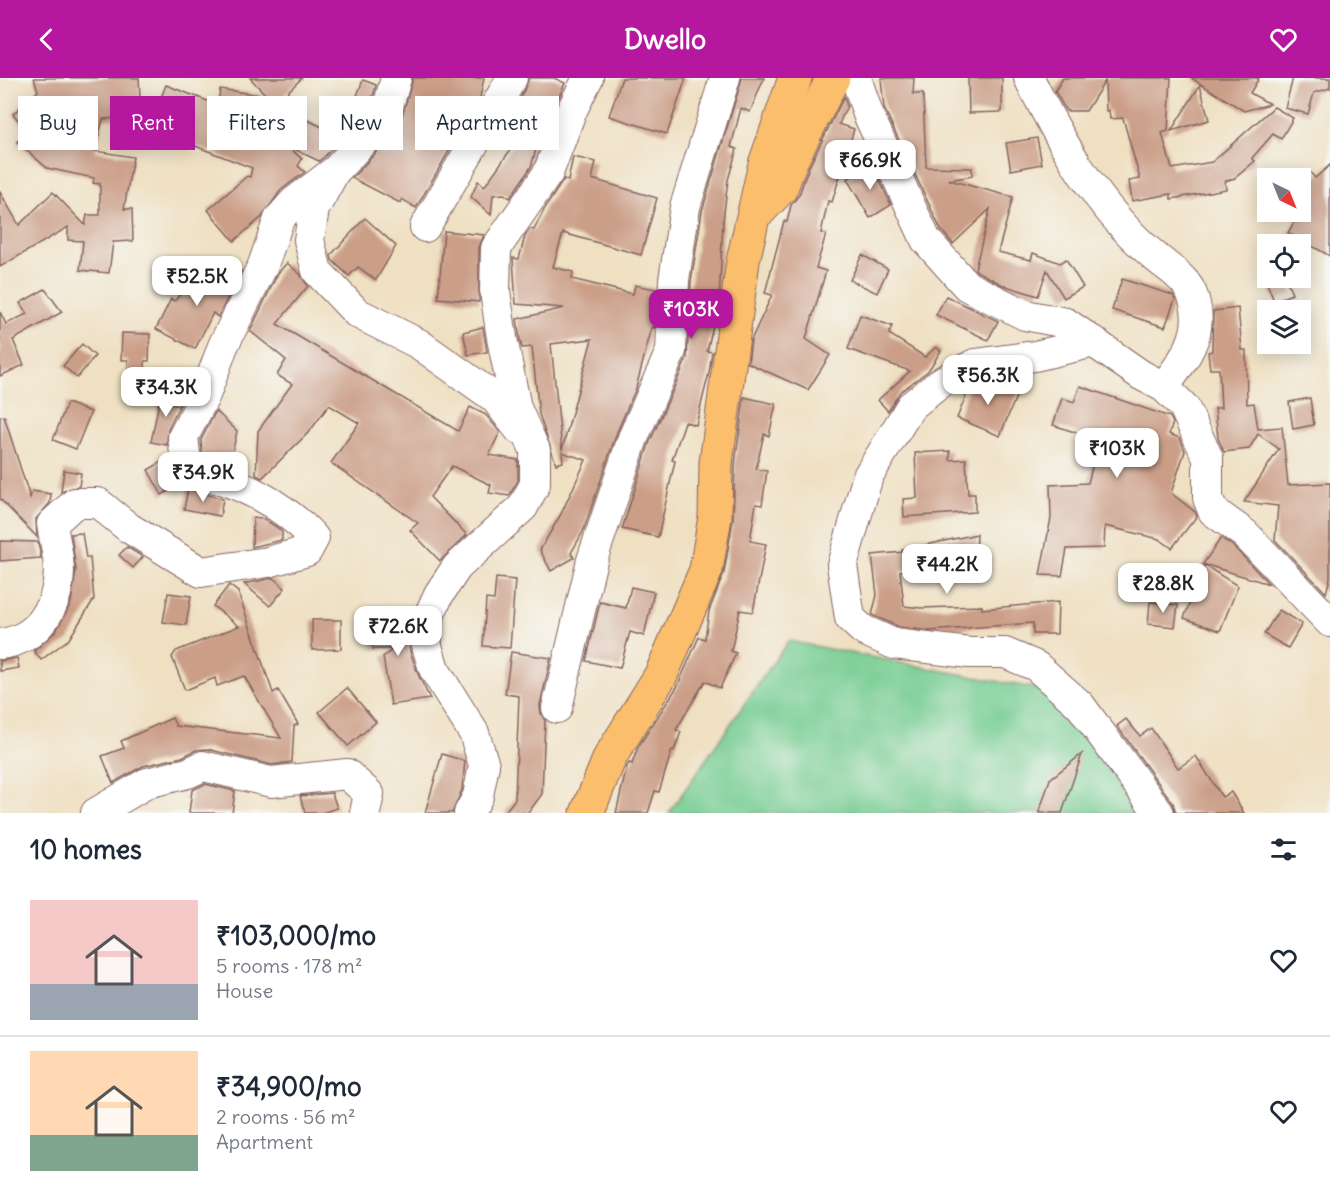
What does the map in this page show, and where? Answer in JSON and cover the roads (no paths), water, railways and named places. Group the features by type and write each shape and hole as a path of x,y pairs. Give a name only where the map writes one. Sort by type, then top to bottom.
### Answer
{"main road":[{"path":"587,813 610,757 661,675 706,570 715,517 716,463 743,261 765,164 795,78"},
{"path":"754,216 781,188 791,161 833,78"}],"street":[{"path":"0,644 9,643 39,628 53,603 59,571 52,524 75,503 98,503 129,528 201,572 268,562 307,551 314,538 301,524 280,509 254,493 213,476 190,472 184,454 183,437 205,394 223,346 263,265 279,219 294,202 336,170 385,118 396,78"},
{"path":"425,227 512,78"},
{"path":"469,813 478,796 484,765 474,733 434,669 427,646 426,622 439,594 457,567 523,507 535,484 535,450 516,408 495,291 496,248 548,173 588,78"},
{"path":"557,708 592,560 633,438 671,351 674,280 685,207 725,78"},
{"path":"856,78 868,114 926,240 967,286 1025,315 1066,323 1141,375 1164,387 1185,407 1208,458 1208,498 1214,511 1245,534 1330,622"},
{"path":"1029,78 1058,138 1123,226 1151,254 1188,282 1196,308 1197,333 1185,358 1164,387"},
{"path":"336,170 314,208 309,240 317,271 357,313 419,344 495,398 535,450"},
{"path":"1095,342 1035,356 975,364 943,381 911,406 868,476 842,565 850,618 863,630 894,644 970,653 1005,653 1036,666 1080,705 1159,813"},
{"path":"96,813 147,783 203,766 271,782 347,774 369,794 365,813"}]}
